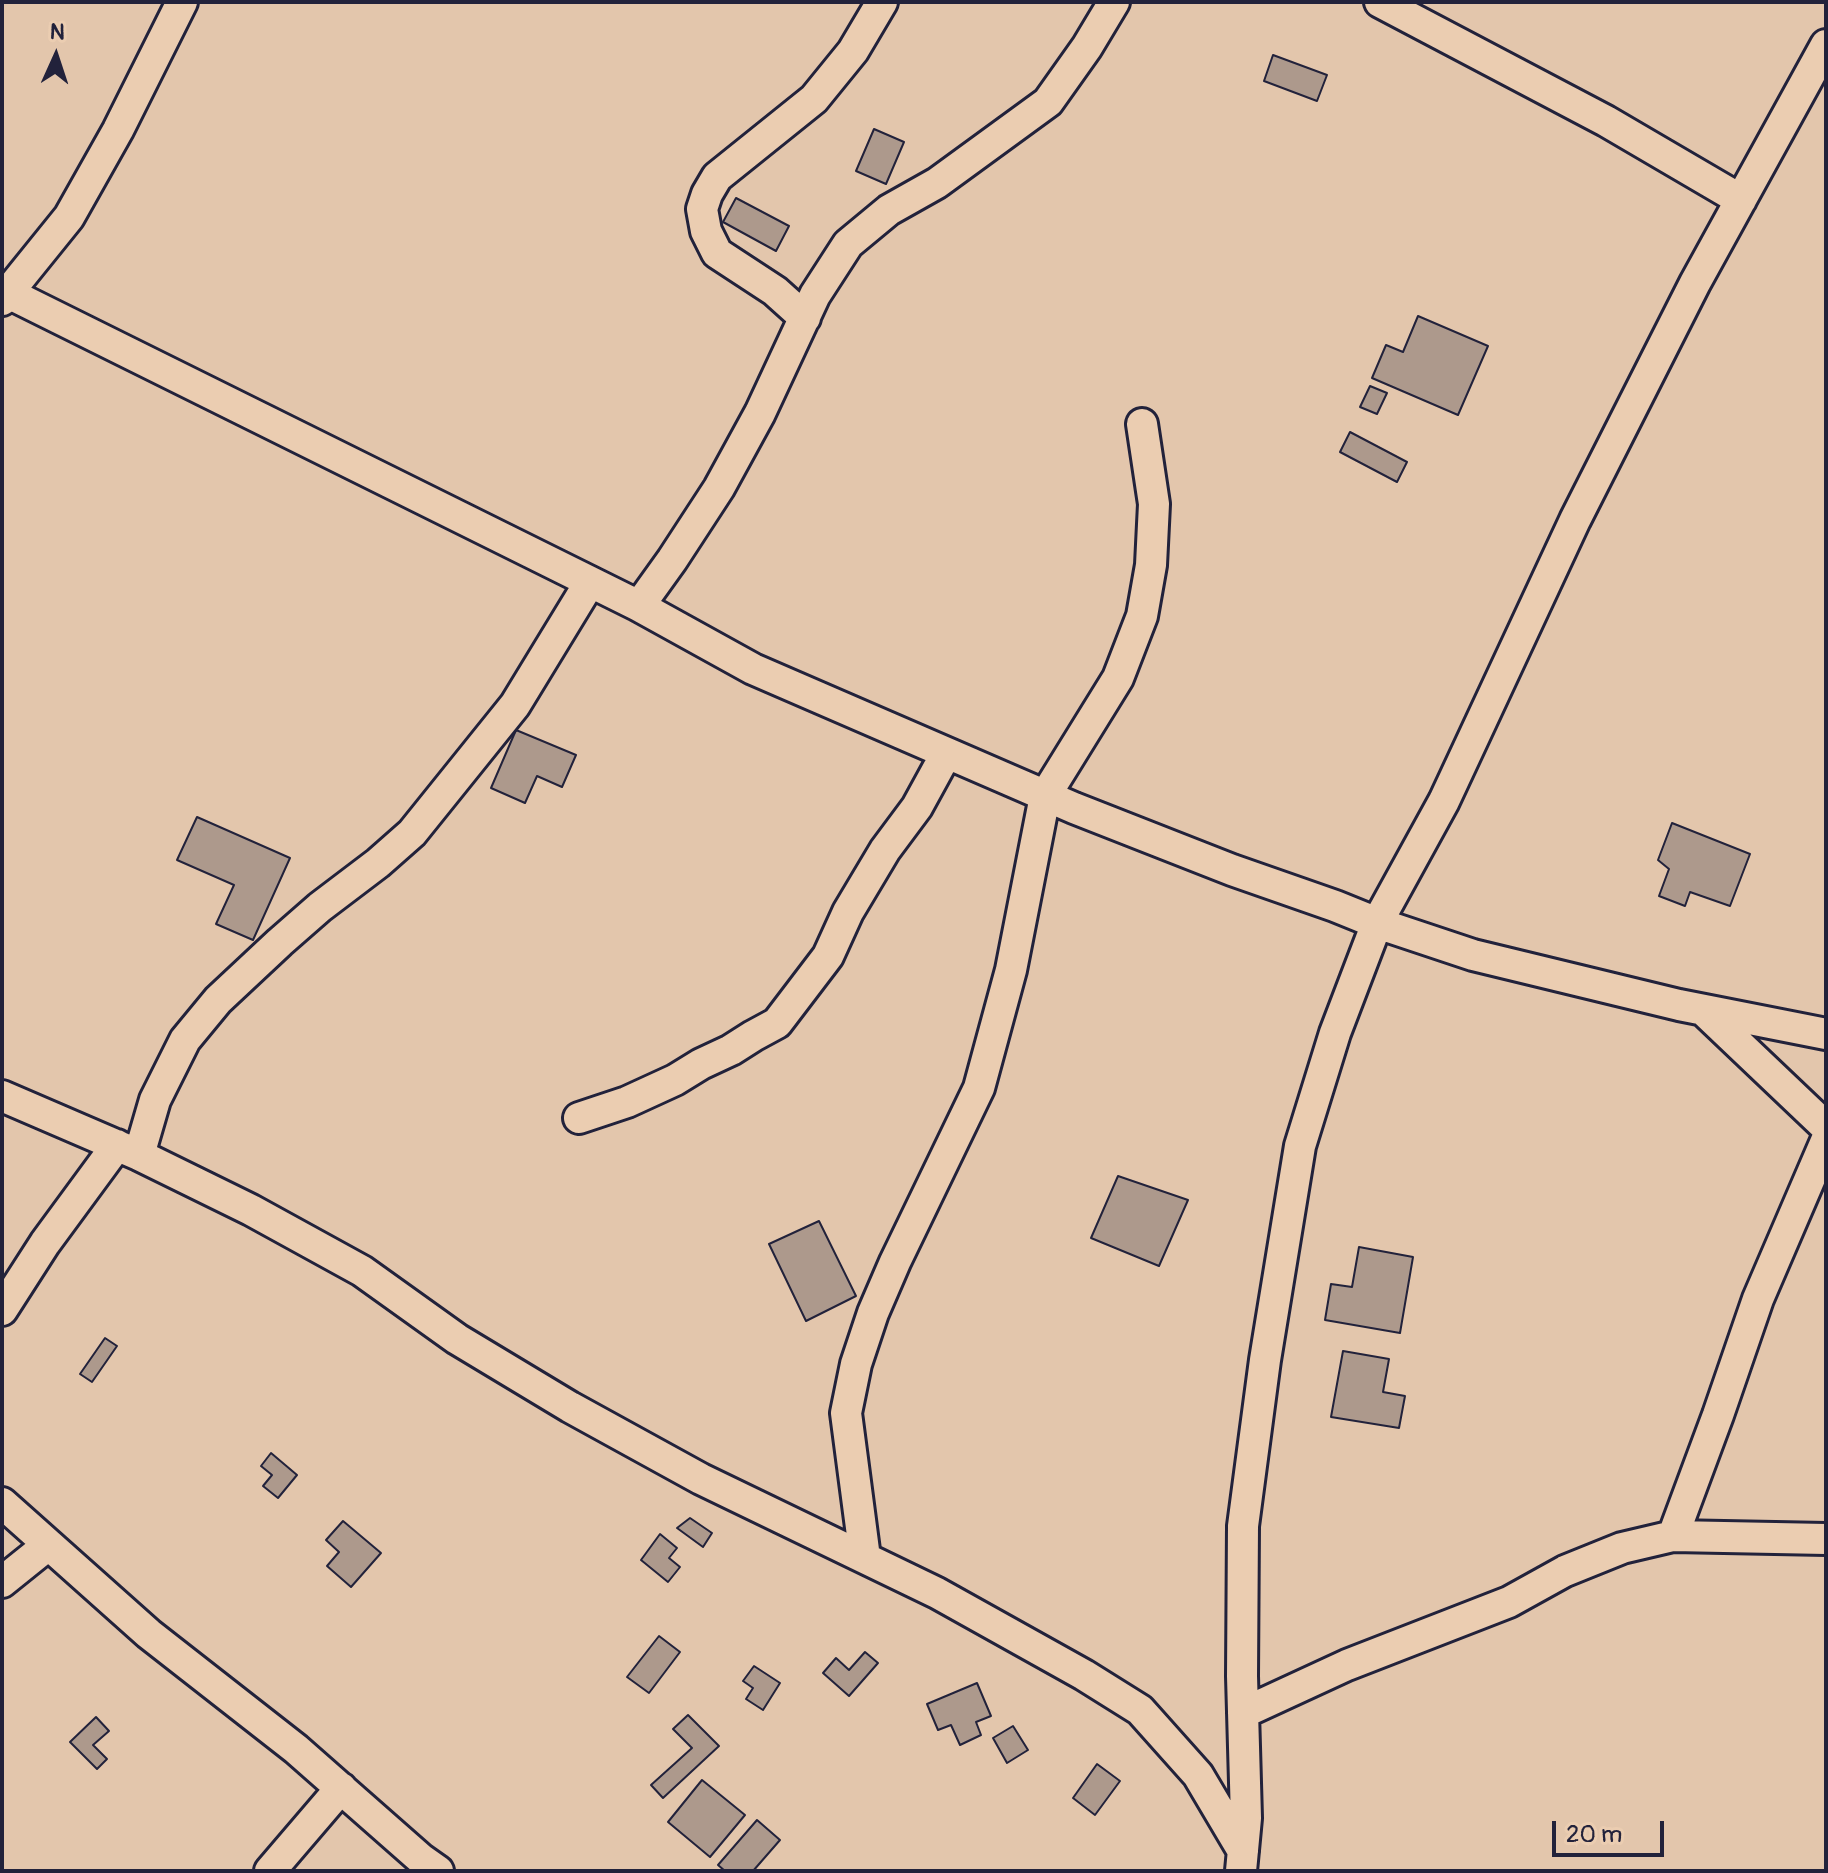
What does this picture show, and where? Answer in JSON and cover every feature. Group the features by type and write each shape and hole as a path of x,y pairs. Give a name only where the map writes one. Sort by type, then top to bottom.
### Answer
{"street":[{"path":"182,2 118,130 69,217 4,294 639,606 753,669 1045,796 1232,870 1473,955 1702,1010 1826,1034"},
{"path":"805,318 775,291 717,253 706,231 702,209 717,177 814,99 853,51 882,2"},
{"path":"639,606 719,488 760,413 815,295 848,244 889,210 937,183 1048,102 1114,2"},
{"path":"1380,2 1606,121 1741,200"},
{"path":"1242,1861 1246,1818 1243,1526 1265,1360 1300,1146 1335,1033 1377,923 1444,801 1575,520 1695,283 1741,200 1819,74 1826,45"},
{"path":"865,1558 846,1413 856,1364 895,1262 979,1088 1011,970 1045,796 1118,678 1142,616 1151,565 1154,504 1142,424"},
{"path":"2,1310 45,1243 128,1150 185,1040 218,1000 280,942 412,833 515,705 590,582"},
{"path":"579,1118 627,1102 675,1080 777,1023 828,956 848,912 885,850 917,807 946,754"},
{"path":"1702,1010 1826,1127"},
{"path":"2,1096 128,1150 251,1210 362,1271 457,1339 570,1407 701,1479 937,1593 1084,1675 1140,1710 1198,1775 1242,1861"},
{"path":"1673,1536 1758,1299 1826,1141"},
{"path":"2,1503 149,1634 296,1749 438,1871"},
{"path":"1243,1713 1347,1665 1509,1602 1565,1571 1622,1548 1673,1536 1826,1539"},
{"path":"2,1582 48,1545"},
{"path":"270,1871 341,1788"}],"building":[{"path":"1273,55 1327,75 1317,101 1264,81"},
{"path":"874,129 904,142 886,184 856,171"},
{"path":"736,198 789,226 776,251 723,222"},
{"path":"1418,316 1488,346 1458,415 1372,378 1386,345 1403,352"},
{"path":"1370,386 1387,393 1377,414 1360,407"},
{"path":"1350,432 1407,462 1397,482 1340,452"},
{"path":"516,730 576,755 562,787 537,776 525,803 491,788"},
{"path":"197,817 290,858 253,940 216,924 234,885 177,860"},
{"path":"1672,823 1750,854 1730,906 1690,892 1685,906 1659,896 1669,869 1658,860"},
{"path":"1118,1176 1188,1200 1159,1266 1091,1238"},
{"path":"819,1221 856,1296 806,1321 769,1244"},
{"path":"1359,1247 1413,1257 1400,1333 1325,1320 1331,1284 1352,1287"},
{"path":"105,1338 117,1346 92,1382 80,1374"},
{"path":"1343,1351 1389,1359 1383,1392 1405,1396 1399,1428 1331,1417"},
{"path":"271,1453 297,1475 278,1498 263,1486 272,1475 261,1466"},
{"path":"690,1518 712,1533 703,1547 677,1528"},
{"path":"343,1521 381,1553 351,1587 327,1566 339,1552 326,1540"},
{"path":"660,1534 677,1548 669,1558 680,1567 668,1582 641,1560"},
{"path":"659,1636 680,1652 649,1693 627,1677"},
{"path":"865,1652 878,1663 849,1696 823,1673 836,1658 849,1670"},
{"path":"754,1666 780,1683 763,1710 746,1699 753,1688 743,1681"},
{"path":"977,1683 991,1716 976,1722 981,1735 960,1745 951,1725 938,1730 927,1704"},
{"path":"688,1715 719,1746 663,1798 651,1785 692,1748 673,1729"},
{"path":"96,1717 109,1731 93,1745 107,1759 97,1769 70,1742"},
{"path":"1013,1726 1028,1750 1007,1763 993,1738"},
{"path":"1097,1764 1120,1781 1095,1815 1073,1798"},
{"path":"702,1780 745,1815 710,1857 668,1822"},
{"path":"757,1820 780,1840 753,1871 725,1871 718,1865"}]}
